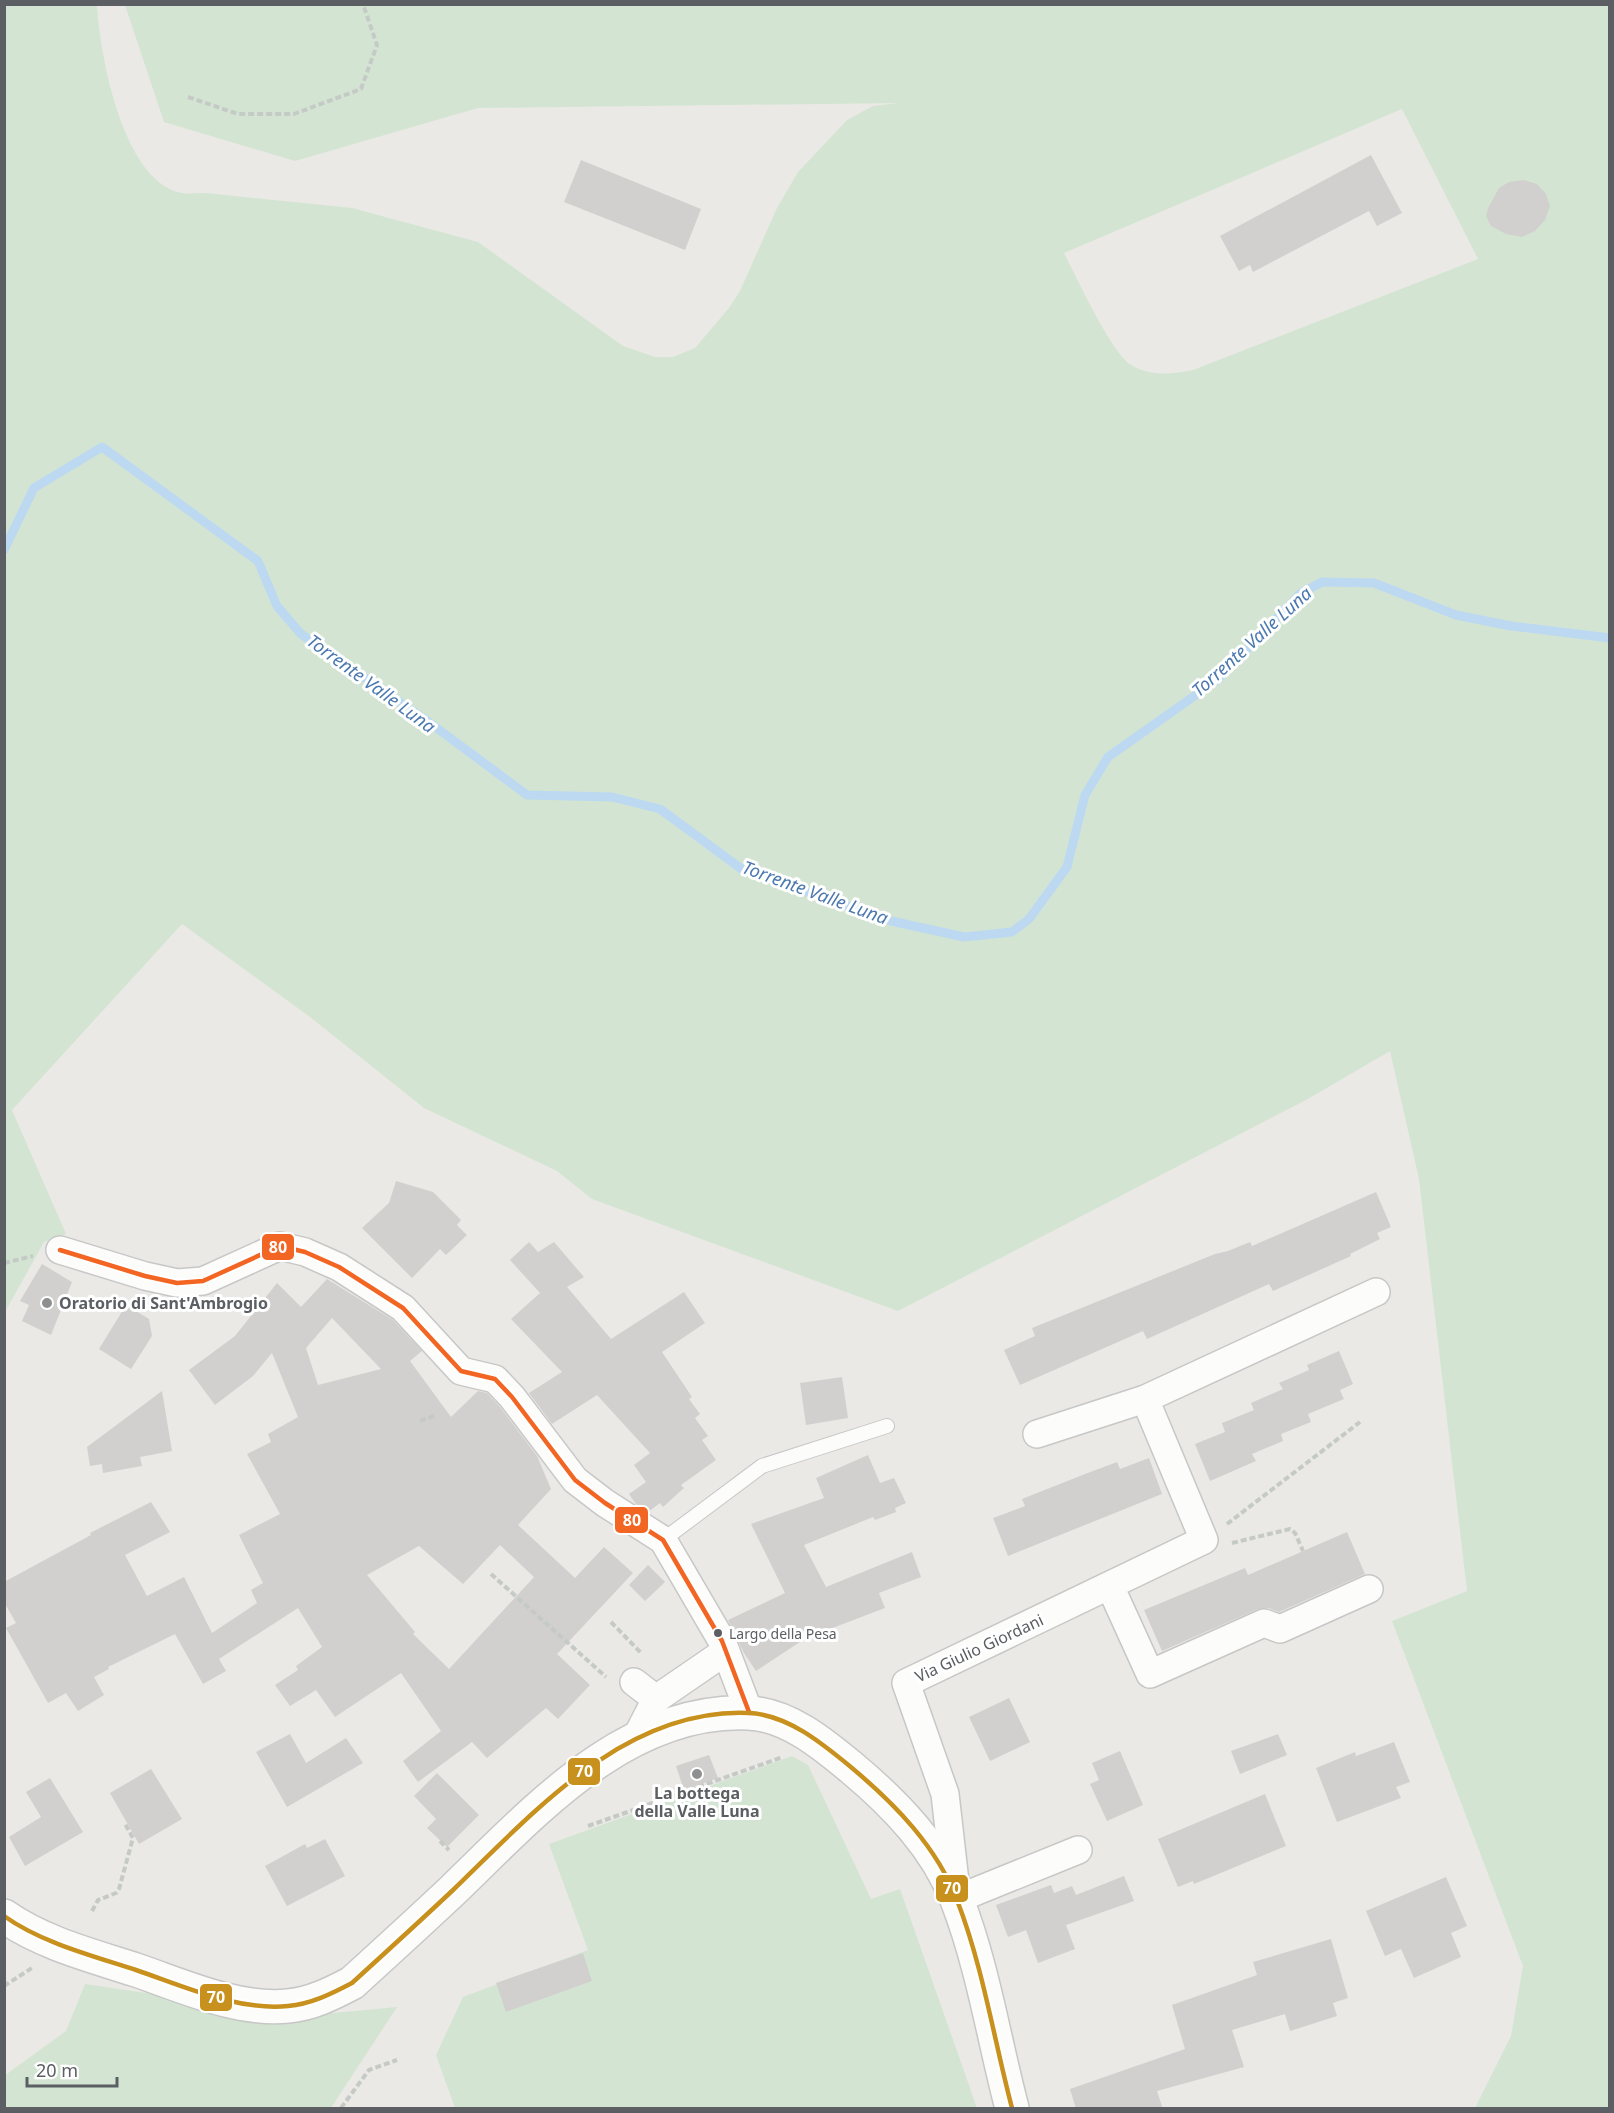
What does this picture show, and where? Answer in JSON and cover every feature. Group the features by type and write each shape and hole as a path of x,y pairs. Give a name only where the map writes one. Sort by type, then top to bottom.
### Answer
{"street":[{"path":"4,1917 61,1944 213,1996 254,2004 287,2007 319,2000 352,1983 548,1798 636,1738 692,1717 749,1713 726,1652 663,1540 604,1503 575,1480 495,1379 461,1371 403,1308 339,1267 305,1252 280,1246 204,1281 177,1283 60,1250"},
{"path":"1037,1434 1145,1399 1376,1292"},
{"path":"1145,1399 1204,1540 1110,1586 1150,1674 1264,1623 1280,1629 1369,1589"},
{"name":"Via Giulio Giordani","path":"957,1899 945,1794 906,1683 1110,1586"},
{"path":"636,1738 656,1699 726,1652"},
{"path":"623,1682 656,1699"},
{"name":"Via Giulio Giordani","path":"749,1713 784,1721 823,1743 884,1795 922,1839 943,1869 957,1899 970,1938 1012,2109"},
{"path":"922,1839 945,1794"},
{"path":"957,1899 1078,1850"}],"lane":[{"path":"663,1540 762,1466 888,1426"}],"path":[{"path":"188,97 238,114 294,114 361,89 376,45 363,4"},
{"path":"420,1421 436,1415"},
{"path":"1204,1540 1360,1422"},
{"path":"1204,1540 1237,1543 1290,1529 1295,1533 1303,1551"},
{"path":"491,1574 623,1682"},
{"path":"611,1622 645,1658"},
{"path":"588,1826 788,1756"},
{"path":"92,1911 98,1900 116,1893 123,1881 133,1838 124,1822"},
{"path":"440,1840 451,1852"},
{"path":"341,2109 369,2070 397,2060"}],"green space":[{"path":"5,5 97,5 109,80 127,136 140,160 156,179 174,191 352,208 478,242 623,346 655,357 673,357 695,348 729,308 740,291 777,208 798,172 847,120 873,106 899,103 478,108 295,161 164,122 125,5 1609,5 1609,2108 1475,2108 1511,2036 1523,1966 1392,1621 1467,1591 1419,1179 1390,1051 1306,1100 898,1311 592,1199 557,1171 424,1108 310,1017 182,924 12,1110 66,1234 44,1242 5,1312","holes":["1402,109 1478,259 1193,370 1153,373 1130,364 1113,345 1064,253"]},
{"path":"792,1756 808,1765 871,1899 900,1889 977,2108 455,2108 436,2055 463,1997 588,1950 549,1844"},
{"path":"85,1984 301,2016 397,2007 331,2108 5,2108 4,2076 66,2031"}],"building":[{"path":"1371,155 1402,213 1377,226 1369,211 1253,272 1250,265 1239,271 1220,236"},
{"path":"581,160 701,209 685,250 564,202"},
{"path":"1524,180 1537,184 1546,194 1550,206 1545,220 1535,231 1522,237 1506,234 1491,226 1486,216 1499,188 1509,182"},
{"path":"396,1181 433,1192 461,1220 457,1225 467,1235 446,1255 440,1249 412,1278 362,1228 389,1203"},
{"path":"1376,1192 1391,1227 1377,1233 1380,1239 1350,1254 1351,1256 1273,1291 1269,1284 1147,1339 1143,1331 1020,1385 1004,1350 1035,1336 1032,1328 1215,1254 1250,1242 1252,1246"},
{"path":"529,1242 538,1252 554,1242 584,1277 567,1287 611,1339 684,1292 705,1323 662,1352 692,1397 689,1399 700,1414 695,1418 708,1436 702,1440 716,1460 681,1485 684,1488 663,1507 660,1503 648,1512 636,1504 629,1494 646,1482 634,1465 650,1453 597,1395 552,1424 529,1393 562,1372 511,1319 540,1293 510,1260"},
{"name":"Oratorio di Sant'Ambrogio","path":"42,1264 72,1282 51,1335 22,1321 29,1305 20,1301"},
{"path":"327,1279 393,1320 422,1351 410,1361 451,1417 478,1391 487,1393 537,1456 551,1489 518,1525 575,1578 604,1547 633,1573 557,1654 590,1685 558,1719 546,1708 487,1758 472,1742 418,1782 403,1761 441,1731 401,1673 335,1717 316,1690 290,1706 275,1685 298,1670 296,1666 322,1647 298,1608 219,1659 226,1671 203,1684 175,1634 108,1667 109,1669 94,1677 104,1695 78,1711 66,1693 48,1703 6,1628 16,1623 4,1602 4,1582 91,1535 90,1533 151,1502 170,1532 125,1555 147,1596 184,1577 212,1633 257,1603 251,1590 263,1583 239,1535 280,1514 247,1454 271,1442 268,1434 298,1417 272,1353 253,1376 215,1405 189,1370 235,1336 277,1283 301,1307","holes":["332,1318 381,1369 318,1385 306,1348","500,1545 534,1577 449,1669 413,1634 415,1632 367,1575 419,1546 463,1584"]},
{"path":"126,1305 149,1319 152,1336 131,1369 99,1349"},
{"path":"1339,1351 1353,1384 1340,1390 1344,1399 1308,1414 1311,1422 1281,1434 1283,1441 1252,1454 1256,1461 1210,1481 1195,1444 1225,1432 1222,1423 1254,1410 1251,1403 1283,1389 1279,1383 1309,1370 1307,1365"},
{"path":"842,1377 848,1418 806,1425 800,1383"},
{"path":"162,1391 172,1451 140,1457 142,1466 103,1473 102,1464 90,1466 87,1447"},
{"path":"868,1455 880,1483 894,1478 906,1503 895,1508 896,1512 875,1520 873,1517 804,1545 826,1587 912,1552 921,1577 879,1593 885,1608 806,1638 756,1671 744,1653 728,1620 785,1593 751,1524 824,1498 816,1478"},
{"path":"1149,1458 1162,1494 1008,1556 993,1518 1025,1506 1022,1499 1085,1474 1117,1462 1120,1469"},
{"path":"1347,1532 1365,1574 1279,1612 1269,1608 1258,1609 1162,1651 1144,1610 1245,1568 1248,1575"},
{"path":"648,1565 665,1582 645,1601 629,1585"},
{"path":"1009,1698 1030,1742 990,1761 969,1717"},
{"path":"290,1734 306,1763 346,1738 363,1763 287,1807 256,1752"},
{"path":"1278,1734 1287,1755 1240,1774 1231,1751"},
{"path":"1394,1742 1410,1782 1396,1787 1401,1798 1337,1822 1316,1768 1355,1752 1356,1756"},
{"path":"1120,1751 1143,1805 1107,1821 1090,1784 1099,1780 1092,1763"},
{"name":"La bottega della Valle Luna","path":"709,1755 718,1778 684,1790 676,1766"},
{"path":"151,1769 182,1819 139,1844 110,1793"},
{"path":"437,1773 479,1815 447,1847 427,1828 436,1819 414,1796"},
{"path":"50,1778 83,1832 25,1866 9,1837 41,1817 26,1792"},
{"path":"1265,1794 1286,1846 1194,1884 1193,1881 1178,1887 1158,1839"},
{"path":"325,1839 345,1876 287,1906 265,1866 305,1844 307,1848"},
{"path":"1124,1876 1134,1901 1066,1925 1075,1949 1038,1963 1026,1930 1008,1937 996,1905 1051,1885 1054,1893 1072,1886 1076,1895"},
{"path":"1446,1877 1467,1926 1451,1933 1461,1957 1414,1978 1401,1949 1385,1956 1366,1911"},
{"path":"1331,1939 1348,1998 1333,2003 1337,2016 1290,2031 1285,2014 1232,2030 1244,2067 1157,2091 1163,2109 1076,2109 1070,2089 1185,2049 1172,2005 1257,1975 1253,1962"},
{"path":"583,1953 592,1981 506,2012 496,1983"}],"waterway":[{"name":"Torrente Valle Luna","path":"4,550 34,488 102,447 258,561 277,606 301,634 430,723 527,795 612,797 660,809 743,870 891,921 964,937 1012,932 1029,919 1067,867 1085,795 1108,757 1217,680 1301,593 1322,582 1374,583 1456,615 1511,626 1610,638"}],"transit line":[{"name":"80","path":"60,1250 145,1276 177,1283 203,1281 280,1246 305,1252 339,1267 403,1308 461,1371 495,1379 512,1397 575,1480 605,1503 663,1540 722,1641 749,1712"},
{"name":"70","path":"4,1916 35,1934 68,1948 210,1996 269,2007 313,2001 352,1983 440,1903 515,1830 584,1771 622,1747 661,1728 703,1716 748,1713 762,1715 777,1719 804,1732 852,1768 899,1812 938,1862 957,1900 974,1951 1012,2108"}],"place":[{"name":"Oratorio di Sant'Ambrogio","path":"47,1303"},
{"name":"Largo della Pesa","path":"718,1633"},
{"name":"La bottega della Valle Luna","path":"697,1774"}]}
